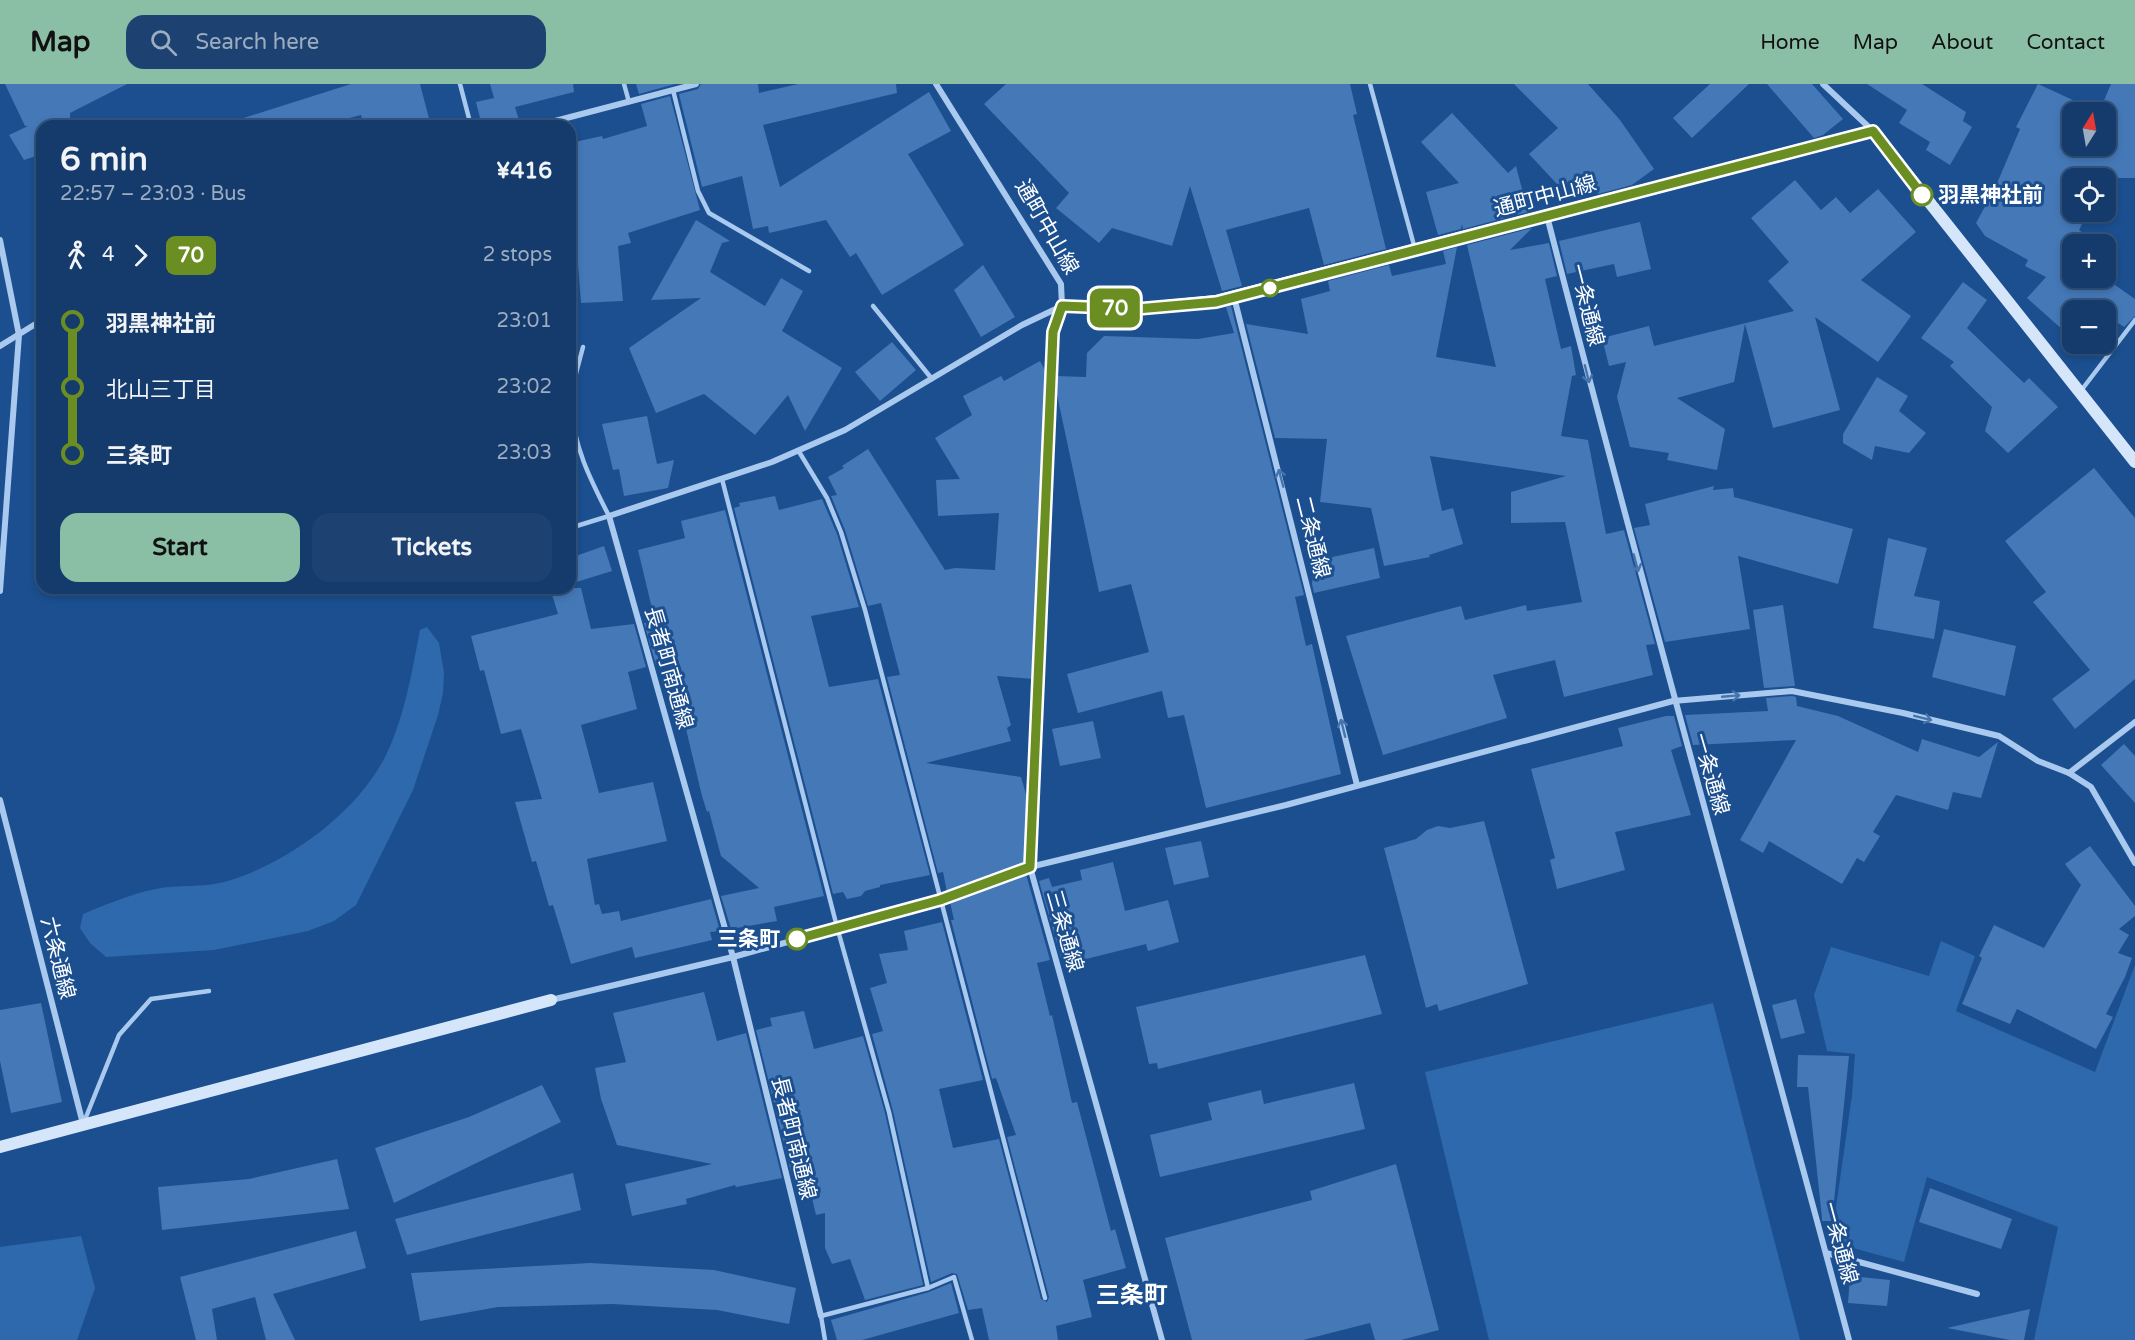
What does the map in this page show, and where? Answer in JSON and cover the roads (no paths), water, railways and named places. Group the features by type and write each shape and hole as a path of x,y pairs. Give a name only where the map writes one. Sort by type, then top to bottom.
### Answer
{"street":[{"path":"559,120 696,84"},
{"name":"通町中山線","path":"936,84 1061,284 1062,306 1137,309 1216,302 1873,131"},
{"path":"1823,84 1873,131 2135,462"},
{"name":"一条通線","path":"1547,216 1673,701 1744,949 1849,1340"},
{"path":"0,240 19,335 0,591"},
{"name":"二条通線","path":"1234,297 1357,785"},
{"path":"609,516 722,478 846,430 1022,326 1062,306"},
{"name":"三条通線","path":"1062,306 1053,332 1030,867 1162,1340"},
{"path":"0,346 36,324"},
{"name":"長者町南通線","path":"609,516 733,957 821,1316"},
{"path":"0,1147 551,1000 733,957 940,900 1030,867 1357,785 1673,701 1792,692 1903,713 1999,736 2038,761 2069,773 2091,787 2135,863"},
{"path":"2069,773 2135,722"},
{"name":"六条通線","path":"0,800 83,1124"},
{"path":"1826,1253 1977,1294"}],"lane":[{"path":"460,84 469,120"},
{"path":"624,84 628,102"},
{"path":"1370,84 1415,250"},
{"path":"673,90 698,191 709,213 809,272"},
{"path":"873,306 932,379"},
{"path":"2080,393 2135,320"},
{"path":"576,372 582,347"},
{"path":"576,442 580,459 609,516 576,526"},
{"path":"798,450 827,498 841,532 868,622 1045,1298"},
{"path":"722,478 837,927 889,1112 928,1288"},
{"path":"83,1124 119,1035 151,999 209,991"},
{"path":"825,1340 821,1316 928,1288 954,1277 972,1340"}],"place":[{"name":"羽黒神社前","path":"1922,195"},
{"name":"三条町","path":"797,939"}],"district":[{"name":"三条町","path":"1132,1295"}]}
